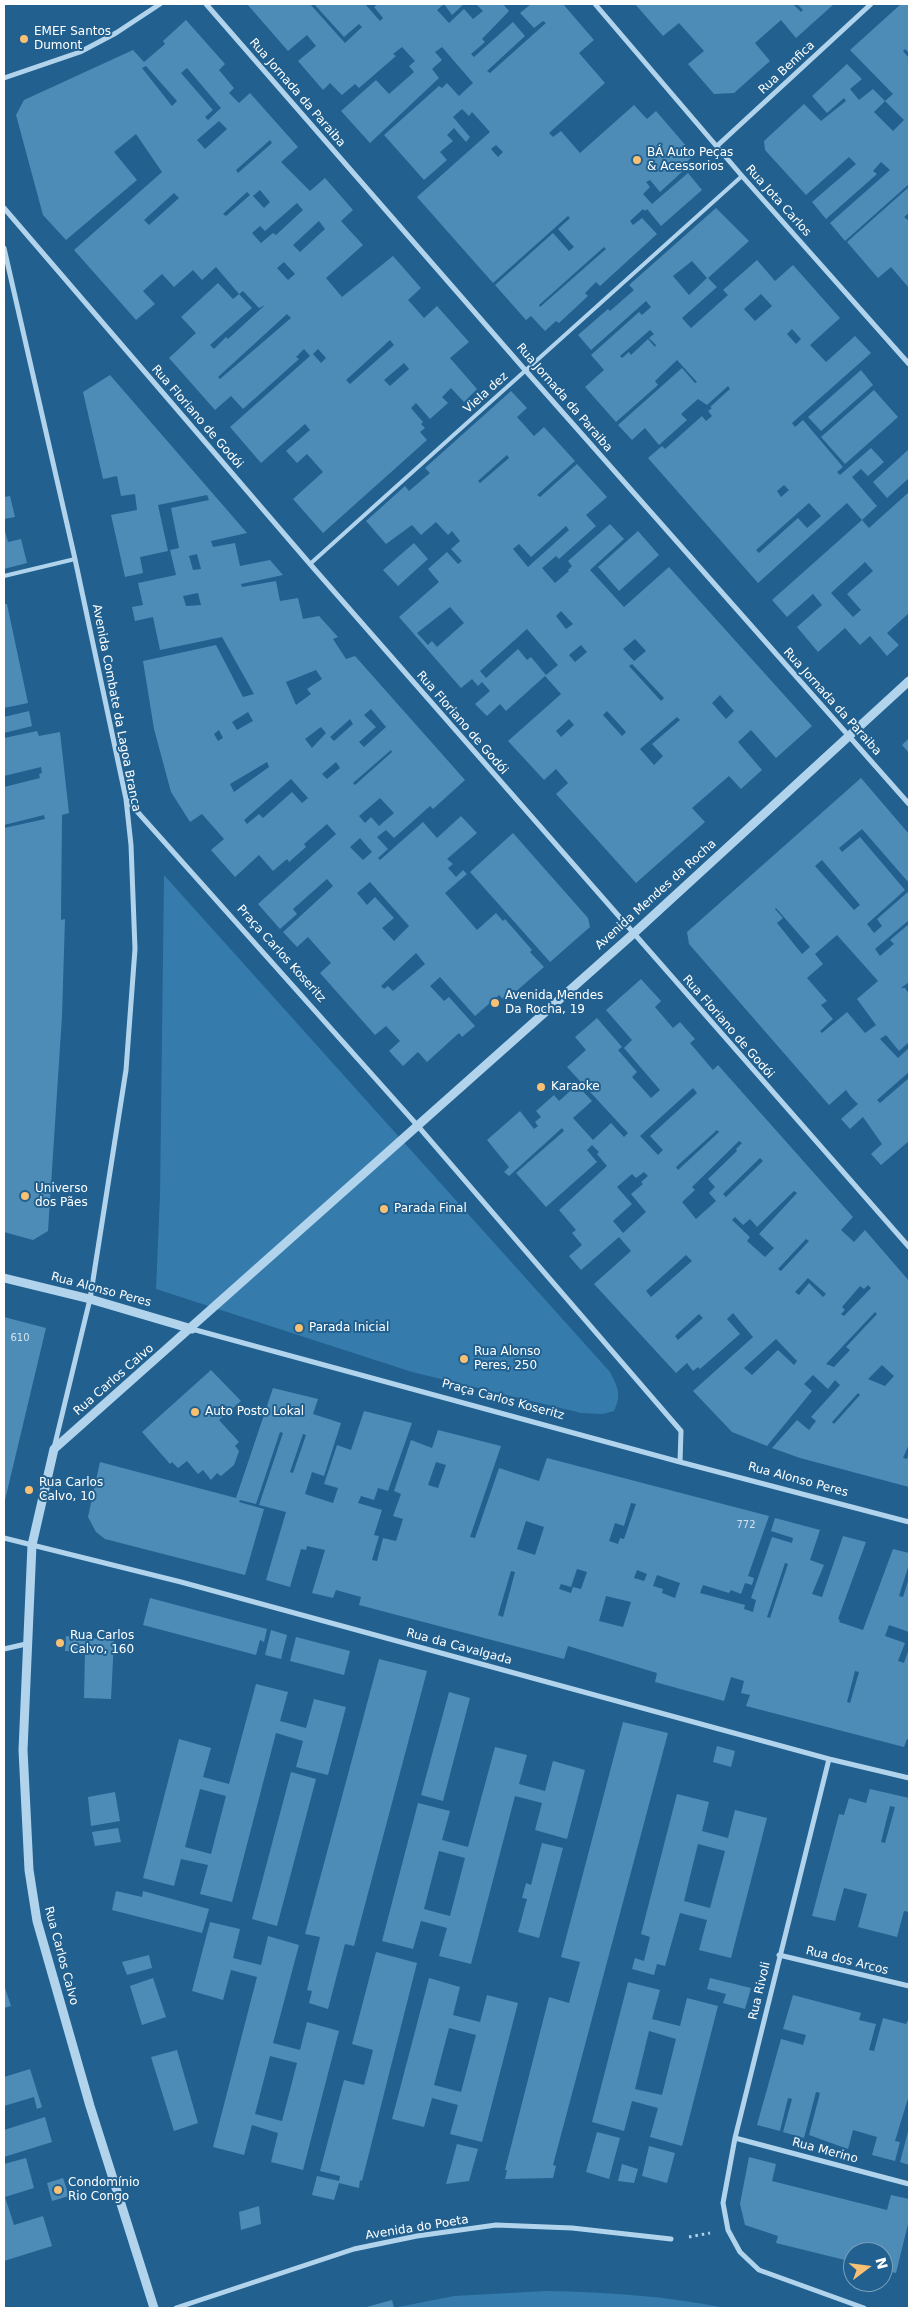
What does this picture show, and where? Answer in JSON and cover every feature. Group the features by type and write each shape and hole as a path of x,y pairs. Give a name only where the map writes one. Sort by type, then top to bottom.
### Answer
{"street":[{"path":"4,78 80,52 116,34 160,4"},
{"name":"Rua Jornada da Paraiba","path":"206,4 526,371 909,804"},
{"name":"Rua Jota Carlos","path":"595,4 742,176 909,364"},
{"name":"Rua Benfica","path":"717,146 871,4"},
{"name":"Rua Floriano de Godói","path":"4,208 310,564 909,1247"},
{"name":"Avenida Combate da Lagoa Branca","path":"4,248 75,559 126,799 131,845 135,949 126,1070 90,1299"},
{"name":"Avenida Mendes da Rocha","path":"417,1125 633,934 909,681"},
{"name":"Praça Carlos Koseritz","path":"126,799 417,1125 681,1431 680,1462 192,1329"},
{"path":"192,1329 417,1125"},
{"name":"Rua Alonso Peres","path":"4,1278 90,1299 192,1329"},
{"name":"Rua Carlos Calvo","path":"90,1299 32,1545 22,1750 29,1870 37,1921 90,2106 154,2308"},
{"name":"Rua Carlos Calvo","path":"54,1449 192,1329"},
{"name":"Rua Alonso Peres","path":"680,1462 909,1522"},
{"name":"Rua da Cavalgada","path":"4,1538 209,1590 829,1759 909,1778"},
{"path":"4,1649 26,1644"},
{"name":"Rua Rivoli","path":"728,2230 724,2204 735,2138 829,1759"},
{"name":"Rua dos Arcos","path":"779,1955 909,1986"},
{"name":"Rua Merino","path":"735,2138 909,2184"},
{"name":"Avenida do Poeta","path":"176,2308 354,2249 417,2236 496,2225 572,2228 671,2240"},
{"path":"728,2230 740,2252 759,2270 864,2308"}],"lane":[{"name":"Viela dez","path":"310,564 742,176"},
{"path":"4,576 75,559"}],"path":[{"path":"671,2240 728,2230"}],"shaded area":[{"path":"164,875 610,1372 618,1391 618,1400 614,1411 603,1414 581,1413 412,1372 156,1289 160,1195"},
{"path":"546,2291 636,2295 681,2300 725,2308 393,2308 454,2296"}],"building":[{"path":"247,4 310,4 345,43 362,27 359,24 344,37 314,4 365,4 380,21 383,18 374,7 378,4 444,4 437,10 449,23 464,9 473,19 483,11 476,4 503,4 509,11 482,39 485,42 471,54 474,57 513,22 525,36 487,71 490,73 546,23 543,21 534,28 520,13 531,4 563,4 594,40 579,53 605,83 549,133 553,137 561,131 580,153 634,105 647,119 656,111 687,147 684,150 691,158 680,168 683,171 660,192 650,180 646,182 650,187 643,194 652,204 688,173 702,190 661,226 647,209 645,211 643,209 630,221 633,225 642,218 657,234 600,286 596,282 585,293 588,296 559,323 556,321 545,331 531,316 526,320 495,285 553,233 569,251 574,247 558,229 570,218 568,216 493,283 417,197 490,132 472,112 469,116 462,109 453,117 470,137 466,142 454,128 447,135 453,141 440,152 447,160 424,180 384,135 439,86 442,88 447,83 459,96 473,83 442,47 435,52 442,60 432,69 439,78 370,143 341,111 376,80 389,94 414,72 409,66 415,61 402,47 393,54 396,56 359,88 355,84 342,95 330,83 323,90 298,61 316,46 307,35 288,51","holes":["496,145 503,152 498,157 491,149","604,247 606,249 540,307 539,305"]},
{"path":"444,4 464,4 452,15"},
{"path":"635,4 793,4 801,12 803,10 797,4 834,4 796,38 781,20 755,43 770,61 734,93 714,94 688,64 704,51 679,23 663,36"},
{"path":"901,4 909,4 909,53 905,49 903,51 909,58 909,184 845,241 830,223 890,170 881,162 873,171 877,174 826,219 812,202 856,164 849,157 806,195 765,150 764,141 804,104 821,121 846,101 844,98 827,113 812,96 847,64 862,79 850,89 859,100 873,89 885,101 893,94 850,50","holes":["885,101 904,120 893,131 874,112"]},
{"path":"186,20 225,64 219,70 234,88 229,93 239,103 250,93 298,147 281,162 310,191 325,178 353,210 341,221 363,245 326,278 342,297 393,256 421,288 408,300 424,318 437,306 469,342 450,358 477,389 464,402 451,388 442,397 448,403 430,419 416,403 411,408 423,422 421,424 425,428 420,432 427,440 323,533 293,499 323,472 307,454 297,463 286,451 310,430 305,424 261,463 230,427 310,356 304,349 296,357 299,359 243,409 231,396 215,410 169,358 196,333 181,317 218,283 233,299 239,294 216,267 202,280 193,270 174,287 162,274 143,291 155,304 136,320 74,250 162,172 136,134 114,152 137,180 66,240 43,215 16,115 24,100 133,50 144,62 165,44 163,41","holes":["146,66 177,101 172,106 142,68","187,68 221,108 208,120 205,117 213,110 181,73","219,121 227,129 205,149 197,140","270,140 272,143 238,173 236,170","260,190 270,202 264,208 253,196","247,192 250,195 226,216 223,214","174,193 179,198 149,225 144,220","297,203 303,210 276,235 273,233 261,243 252,233 260,226 265,231","319,221 325,229 300,252 293,245","284,262 295,274 288,280 277,268","243,291 259,308 265,305 228,339 226,337 214,349 210,345 252,308 239,294","287,314 291,318 220,379 218,377","390,340 394,345 350,384 346,380","318,349 326,358 321,363 313,354","404,363 409,369 390,386 384,380"]},
{"path":"909,187 909,213 904,217 909,221 909,288 891,267 878,278 847,242"},
{"path":"716,208 749,241 708,278 717,287 682,318 691,328 728,295 723,290 757,260 775,281 793,265 840,318 810,345 826,362 855,336 871,353 792,423 795,427 803,420 843,467 837,472 840,475 871,448 884,462 868,476 861,469 852,477 877,506 862,520 847,503 758,583 648,458 662,446 665,449 702,416 706,421 712,416 708,411 712,408 710,407 730,389 728,386 707,405 698,399 681,414 687,420 659,445 645,428 632,440 618,425 682,368 695,383 697,382 677,360 655,381 658,385 616,422 585,387 604,370 591,355 639,312 642,315 651,307 646,301 591,350 578,335 634,290 629,285","holes":["692,261 707,278 689,295 673,276","761,294 772,306 755,321 744,309","792,329 801,339 796,344 787,334","650,330 654,334 649,338 656,345 655,347 648,339 631,355 629,352 622,358 620,356","784,485 789,490 781,497 777,491","809,503 821,516 807,528 798,518 759,553 756,550"]},
{"path":"861,370 873,385 821,431 808,417"},
{"path":"110,375 247,533 211,541 213,547 235,543 240,566 270,560 283,575 241,584 242,587 276,581 280,601 298,598 303,619 319,616 338,637 333,639 346,659 355,656 465,780 433,809 430,806 394,838 386,830 377,837 388,849 378,858 380,860 423,822 437,838 461,816 477,833 447,859 453,864 448,868 456,877 463,870 467,874 445,893 477,930 496,913 503,921 505,919 544,967 505,1001 499,995 475,1016 440,977 430,986 444,1001 449,997 475,1026 462,1037 459,1033 427,1062 418,1052 403,1066 389,1051 400,1041 386,1026 375,1035 320,973 331,963 308,937 297,947 283,932 333,886 327,879 293,909 297,914 280,929 258,904 336,834 327,824 304,844 306,847 289,862 287,859 273,871 259,855 235,877 211,850 224,839 202,814 190,822 171,792 154,729 143,661 216,645 243,697 254,694 222,637 160,650 153,617 135,621 132,607 143,605 138,583 176,575 170,550 179,548 171,508 209,500 207,495 158,505 168,551 140,557 143,573 125,577 111,515 137,510 135,494 121,496 117,476 103,479 83,392","holes":["197,554 201,569 193,570 189,556","198,593 201,605 186,606 183,596","316,670 322,679 307,689 311,694 296,705 286,682","371,709 386,727 364,747 359,742 376,727 364,715","248,712 253,721 237,730 232,722","350,719 353,724 334,741 330,737","321,727 326,733 312,748 305,739","219,730 223,738 218,741 214,734","391,750 392,752 355,785 353,783","267,762 269,767 234,792 230,784","336,762 340,768 327,779 322,774","291,779 308,798 302,803 292,792 263,818 259,814 247,824 244,820","380,798 394,813 379,826 371,817 365,823 359,816","360,838 372,852 363,860 350,847","370,882 409,926 394,941 382,928 394,918 375,897 367,905 357,893","416,953 425,964 393,991 388,986 384,989 381,986"]},
{"path":"874,390 898,417 845,464 821,437"},
{"path":"511,391 527,408 517,417 534,436 544,427 575,461 537,495 540,497 577,464 607,497 586,515 596,526 559,559 556,556 542,568 555,583 572,566 568,561 610,524 624,539 590,570 624,607 669,567 812,726 776,758 751,730 738,742 762,770 741,789 729,776 692,808 705,822 636,883 556,794 568,783 556,769 544,780 508,741 561,694 545,676 506,711 500,704 487,716 475,704 490,691 482,682 478,686 472,679 461,688 399,617 439,582 428,569 447,552 458,564 462,561 451,549 460,541 452,531 448,535 436,522 421,535 412,525 386,544 366,521 405,486 409,491 430,473 425,468","holes":["507,455 509,458 480,483 478,481","566,526 569,530 528,567 513,549 519,544 531,557","450,607 464,623 437,647 432,641 428,645 417,633","561,611 573,624 566,629 556,616","527,629 558,665 546,675 531,657 527,660 518,649 486,678 480,671","635,639 646,651 634,661 623,649","581,645 587,652 575,662 569,655","632,664 664,698 661,701 629,666","720,695 734,711 726,719 712,703","607,711 626,732 622,736 603,715","677,717 680,720 652,744 663,756 654,765 640,749","569,719 574,725 561,737 556,731"]},
{"path":"909,449 909,478 887,498 873,482"},
{"path":"909,492 909,613 887,633 899,645 887,656 870,636 860,645 845,628 818,652 797,627 822,605 813,594 787,617 772,600 862,520 869,528","holes":["865,562 873,571 847,594 861,610 853,617 831,593"]},
{"path":"10,496 15,517 4,519 4,497"},
{"path":"4,528 8,542 21,539 27,563 4,569"},
{"path":"638,531 659,555 619,591 598,567"},
{"path":"414,543 428,559 398,586 383,570"},
{"path":"4,604 7,604 28,703 4,708"},
{"path":"29,711 32,726 4,733 4,717"},
{"path":"37,731 39,736 60,732 69,813 62,815 61,920 65,919 62,1016 48,1231 33,1240 4,1232 4,828 45,819 44,815 4,825 4,787 40,778 39,774 42,773 41,767 4,776 4,738"},
{"path":"909,738 909,753 902,745"},
{"path":"861,778 909,834 909,883 862,829 839,848 842,852 860,837 905,890 867,924 874,933 882,926 877,919 909,891 909,920 875,949 880,956 894,944 890,940 909,924 909,982 901,988 905,988 909,994 909,1042 899,1051 886,1035 880,1039 898,1058 909,1048 909,1072 877,1100 880,1103 909,1078 909,1141 881,1165 871,1154 882,1144 863,1117 850,1129 841,1119 858,1104 846,1090 829,1105 689,944 687,932","holes":["822,860 860,905 854,910 815,866","775,909 810,947 802,954 777,923 783,918","837,935 878,981 857,999 876,1025 865,1033 847,1012 822,1033 820,1031 833,1019 821,1005 827,1001 807,978 823,964 815,954"]},
{"path":"513,833 588,918 590,927 550,962 470,872"},
{"path":"641,979 661,1001 655,1007 673,1028 680,1022 695,1039 690,1043 713,1070 718,1065 853,1217 841,1230 854,1242 865,1230 909,1281 909,1444 903,1458 907,1459 909,1454 909,1487 800,1458 772,1448 797,1420 809,1430 816,1421 811,1417 840,1385 835,1380 828,1389 813,1375 804,1384 812,1391 767,1446 732,1432 693,1391 753,1337 733,1313 727,1319 740,1334 700,1369 698,1367 693,1371 687,1363 676,1373 594,1284 631,1251 619,1237 581,1270 569,1256 582,1245 572,1233 576,1230 559,1210 607,1166 597,1154 599,1152 592,1145 587,1150 597,1162 546,1207 516,1173 564,1131 562,1128 509,1176 504,1172 509,1167 487,1140 520,1111 534,1129 538,1126 535,1122 541,1117 536,1111 554,1095 559,1101 577,1085 592,1101 573,1118 593,1140 611,1123 624,1137 628,1133 567,1067 586,1050 575,1037 597,1018 622,1047 618,1050 637,1072 632,1077 651,1098 660,1090 624,1048 632,1040 606,1010","holes":["693,1088 697,1093 650,1136 663,1150 658,1155 640,1136","717,1130 719,1132 678,1170 676,1167","739,1141 742,1143 736,1149 737,1151 708,1179 715,1187 709,1193 716,1201 696,1219 682,1202 695,1190 692,1187","760,1158 763,1161 726,1197 723,1194","644,1172 648,1176 641,1182 643,1184 631,1194 646,1212 623,1233 613,1221 632,1204 617,1187 632,1174 636,1178","794,1191 797,1193 759,1234 774,1248 765,1257 747,1241 750,1237 732,1220 735,1217 743,1225 750,1219 757,1227","806,1239 809,1241 781,1271 778,1269","686,1255 692,1261 651,1297 646,1291","808,1278 826,1294 823,1297 809,1283 799,1295 795,1292","868,1285 871,1288 844,1316 841,1314 845,1310 842,1307 860,1286 864,1289","875,1312 877,1314 846,1347 850,1350 834,1367 826,1364","699,1314 703,1318 678,1340 675,1336","776,1339 797,1361 794,1365 778,1350 752,1375 744,1368","882,1365 894,1376 885,1386 868,1379","858,1393 860,1395 834,1424 832,1422"]},
{"path":"4,1317 46,1328 5,1500 4,1500"},
{"path":"211,1370 241,1401 219,1420 239,1442 235,1446 239,1451 234,1465 221,1476 217,1473 211,1480 203,1470 198,1474 187,1461 178,1468 172,1462 170,1464 142,1432"},
{"path":"273,1388 318,1399 313,1414 341,1423 324,1476 312,1472 305,1494 333,1503 338,1488 324,1484 337,1445 351,1450 364,1411 412,1423 388,1491 378,1488 374,1500 361,1496 358,1503 382,1510 374,1535 379,1536 372,1560 377,1561 383,1538 396,1541 403,1519 393,1516 401,1494 394,1491 411,1440 432,1448 438,1430 501,1446 470,1537 475,1538 499,1468 539,1481 547,1458 769,1516 748,1576 754,1578 752,1585 745,1583 741,1594 731,1590 729,1593 703,1585 700,1593 745,1605 744,1609 753,1612 756,1600 751,1598 772,1537 792,1543 793,1538 771,1531 775,1518 820,1530 810,1560 824,1565 812,1594 822,1597 843,1536 866,1542 838,1619 840,1620 839,1622 863,1630 893,1549 909,1553 909,1564 899,1596 903,1597 909,1578 909,1632 889,1625 885,1636 905,1643 898,1661 904,1663 909,1649 909,1740 907,1739 904,1747 746,1706 750,1695 741,1693 744,1681 731,1677 724,1701 655,1682 657,1673 568,1646 564,1659 359,1605 361,1597 336,1590 333,1598 312,1593 325,1550 307,1546 306,1550 301,1549 290,1587 266,1580 286,1512 259,1505 283,1433 280,1432 256,1504 240,1500 239,1502 264,1509 245,1575 105,1539 96,1532 88,1517 100,1462 236,1498","holes":["303,1434 306,1435 293,1473 290,1472","436,1462 446,1465 438,1488 428,1485","631,1503 636,1504 624,1539 620,1538 618,1544 609,1541 615,1523 624,1526","526,1521 544,1527 535,1555 517,1549","785,1563 788,1564 770,1618 767,1617","577,1569 587,1572 581,1589 573,1587 571,1593 559,1589 561,1584 571,1587","637,1570 647,1574 644,1581 634,1578","511,1571 515,1572 503,1617 498,1615","657,1575 680,1583 675,1598 662,1593 663,1589 653,1586","606,1596 631,1602 623,1627 599,1621","855,1671 859,1672 850,1703 847,1702"]},
{"path":"150,1598 267,1629 264,1642 260,1640 256,1655 143,1625"},
{"path":"271,1630 287,1635 281,1659 265,1655"},
{"path":"66,1636 114,1640 111,1699 84,1698 85,1652 65,1651"},
{"path":"296,1637 350,1651 344,1675 290,1661"},
{"path":"379,1659 427,1671 354,1946 345,1944 328,2009 309,2003 312,1991 307,1990 320,1937 305,1934"},
{"path":"256,1684 288,1692 280,1721 306,1728 314,1699 346,1707 328,1775 296,1767 303,1741 276,1733 232,1902 200,1894 208,1865 181,1859 174,1886 143,1878 179,1739 211,1748 203,1777 229,1784","holes":["200,1789 226,1796 211,1854 185,1847"]},
{"path":"449,1692 470,1698 443,1801 421,1795"},
{"path":"623,1722 668,1733 553,2165 556,2166 553,2178 505,2179 507,2170 505,2170 549,1997 569,2003 580,1962 561,1957"},
{"path":"717,1746 735,1751 731,1767 713,1762"},
{"path":"495,1747 527,1755 519,1784 545,1791 553,1761 585,1770 567,1839 535,1830 542,1803 515,1796 471,1964 439,1956 447,1928 421,1921 413,1949 382,1941 418,1803 450,1811 442,1840 468,1847","holes":["439,1851 465,1858 450,1916 424,1909"]},
{"path":"291,1772 316,1779 277,1926 252,1919"},
{"path":"870,1789 909,1798 909,1912 904,1911 897,1937 858,1927 867,1894 844,1888 835,1921 812,1916 839,1814 844,1815 849,1798 866,1803","holes":["890,1806 895,1807 885,1843 881,1842"]},
{"path":"115,1792 120,1821 91,1826 88,1797"},
{"path":"677,1794 709,1802 702,1831 728,1838 735,1810 767,1818 731,1958 699,1950 707,1920 680,1913 665,1966 657,1964 654,1975 632,1969 635,1958 644,1961 650,1937 641,1934","holes":["698,1844 725,1851 710,1908 684,1901"]},
{"path":"118,1828 121,1842 95,1846 92,1832"},
{"path":"542,1843 563,1848 539,1938 518,1932 527,1899 522,1898 526,1883 531,1885"},
{"path":"116,1891 142,1897 143,1891 209,1909 202,1933 112,1910"},
{"path":"210,1922 240,1929 233,1958 261,1965 268,1936 299,1945 273,2043 300,2050 307,2022 339,2031 303,2170 271,2162 278,2133 252,2125 244,2155 213,2147 257,1977 231,1970 223,2000 192,1991","holes":["270,2056 297,2063 282,2121 255,2114"]},
{"path":"376,1952 417,1963 362,2181 360,2180 359,2188 339,2183 334,2200 312,2195 317,2176 339,2181 340,2176 320,2171 344,2080 364,2085 373,2050 352,2044"},
{"path":"149,1955 152,1968 127,1975 122,1962"},
{"path":"153,1978 166,2017 142,2025 130,1986"},
{"path":"429,1978 460,1987 453,2015 480,2022 487,1995 518,2003 482,2142 450,2134 458,2105 432,2098 424,2127 392,2119","holes":["449,2028 476,2035 461,2092 434,2085"]},
{"path":"710,1978 751,1988 745,2009 723,2003 726,1994 707,1989"},
{"path":"628,1982 660,1990 652,2019 680,2026 687,1998 718,2006 682,2146 650,2137 658,2108 632,2101 624,2131 592,2122","holes":["649,2031 676,2039 662,2095 635,2089"]},
{"path":"4,1985 11,2006 4,2008"},
{"path":"793,1995 861,2013 859,2020 876,2024 869,2050 874,2051 883,2018 906,2024 909,2018 909,2095 895,2141 900,2142 895,2161 872,2155 877,2137 853,2130 848,2149 809,2135 820,2093 816,2092 804,2138 783,2132 792,2099 788,2098 780,2131 757,2125 781,2039 803,2045 806,2035 783,2029"},
{"path":"177,2050 198,2123 174,2131 151,2057"},
{"path":"30,2069 42,2107 37,2109 34,2097 4,2106 4,2077"},
{"path":"45,2117 52,2142 4,2157 4,2130"},
{"path":"909,2128 909,2165 900,2162"},
{"path":"597,2132 620,2138 609,2179 586,2172"},
{"path":"457,2144 478,2149 469,2181 446,2184"},
{"path":"649,2146 675,2153 667,2183 642,2176"},
{"path":"749,2157 776,2164 772,2181 887,2210 891,2195 909,2199 909,2220 896,2273 893,2272 893,2242 843,2242 843,2260 776,2243 778,2236 745,2225 740,2204"},
{"path":"26,2158 34,2188 5,2197 14,2225 43,2216 52,2246 4,2261 4,2164"},
{"path":"622,2164 638,2169 634,2183 618,2181"},
{"name":"Condomínio Rio Congo","path":"63,2178 69,2196 52,2201 47,2183"},
{"path":"259,2206 261,2224 241,2230 239,2212"},
{"path":"392,2300 394,2308 363,2308"}],"place":[{"name":"EMEF Santos Dumont","path":"24,39"},
{"name":"BÁ Auto Peças & Acessorios","path":"637,160"},
{"name":"Avenida Mendes Da Rocha, 19","path":"495,1003"},
{"name":"Karaoke","path":"541,1087"},
{"name":"Universo dos Pães","path":"25,1196"},
{"name":"Parada Final","path":"384,1209"},
{"name":"Parada Inicial","path":"299,1328"},
{"name":"Rua Alonso Peres, 250","path":"464,1359"},
{"name":"Auto Posto Lokal","path":"195,1412"},
{"name":"Rua Carlos Calvo, 10","path":"29,1490"},
{"name":"Rua Carlos Calvo, 160","path":"60,1643"},
{"name":"Condomínio Rio Congo","path":"58,2190"}]}
